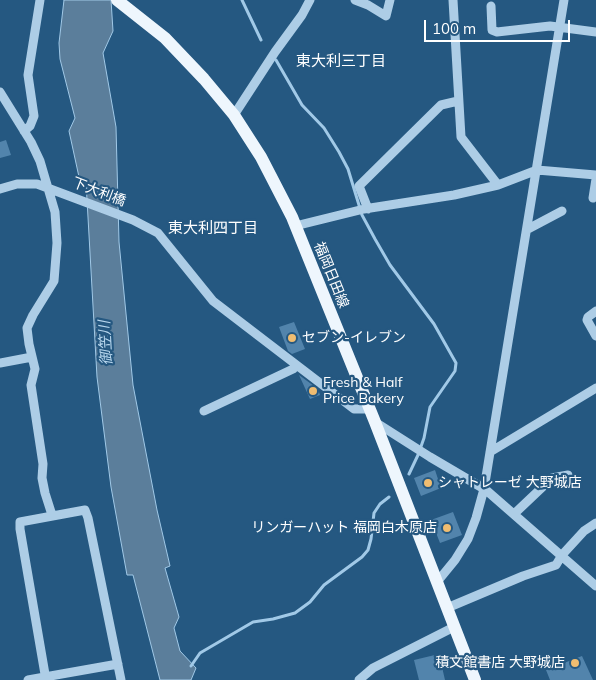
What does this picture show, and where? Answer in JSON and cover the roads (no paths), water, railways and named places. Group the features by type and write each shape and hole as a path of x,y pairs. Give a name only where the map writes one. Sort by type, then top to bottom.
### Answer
{"main road":[{"name":"福岡日田線","path":"121,3 165,38 204,79 234,115 261,157 295,226 375,422 476,680"}],"street":[{"path":"24,131 30,126 34,116 28,75 40,0"},
{"path":"234,115 275,52 302,15 310,0"},
{"path":"356,0 386,16 390,0"},
{"path":"451,0 461,137 498,185"},
{"path":"438,582 456,560 468,539 484,488 528,229 564,0"},
{"path":"491,6 492,30 497,32 560,26 596,32"},
{"path":"0,92 40,161 51,189 55,212 57,243 54,280 32,315 27,328 35,369 31,386 44,464 42,478 44,493 52,515"},
{"path":"363,210 359,186 441,105 458,101"},
{"path":"295,226 363,210 454,195 498,185 537,170 596,175"},
{"path":"593,198 596,179"},
{"name":"下大利橋","path":"0,189 27,183 37,184 133,220 158,233 214,301 354,409 369,409"},
{"path":"528,229 562,211"},
{"path":"596,311 586,320 596,336"},
{"path":"0,364 32,356"},
{"path":"204,411 296,366"},
{"path":"490,452 596,388"},
{"path":"375,422 484,488 596,586"},
{"path":"514,514 552,478 568,475"},
{"path":"46,678 20,522 85,510 121,680"},
{"path":"448,608 523,576 556,565 562,555 584,531 596,523"},
{"path":"359,680 373,668 454,627"},
{"path":"28,680 118,664"}],"water":[{"name":"御笠川","path":"64,0 111,0 113,31 103,53 116,127 119,242 133,385 157,510 170,566 165,568 179,617 174,628 180,651 196,668 191,680 160,680 133,575 127,575 111,487 97,377 86,182 79,177 69,131 75,118 60,59 59,43"}],"waterway":[{"path":"242,0 261,40"},
{"path":"276,60 302,105 324,128 339,152 348,169 362,215 375,239 390,265 434,324 456,363 455,371 430,407 424,438 409,474"},
{"path":"191,666 200,653 253,622 295,613 310,602 324,585 362,557 368,550 374,513 380,504 389,497"}],"place":[{"name":"セブン-イレブン","path":"292,338"},
{"name":"Fresh & Half Price Bakery","path":"313,391"},
{"name":"シャトレーゼ 大野城店","path":"428,483"},
{"name":"リンガーハット 福岡白木原店","path":"447,528"},
{"name":"積文館書店 大野城店","path":"575,663"}],"district":[{"name":"東大利三丁目","path":"341,61"},
{"name":"東大利四丁目","path":"213,228"}]}
